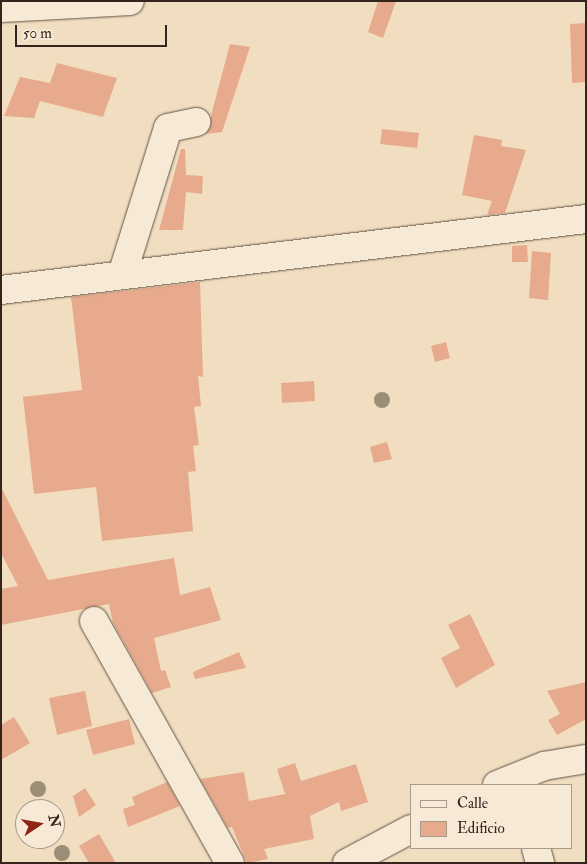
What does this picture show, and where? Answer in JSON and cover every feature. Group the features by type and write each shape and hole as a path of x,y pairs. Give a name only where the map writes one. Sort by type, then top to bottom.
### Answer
{"street":[{"path":"1,8 33,4 130,1"},
{"path":"122,275 168,128 196,122"},
{"path":"1,290 586,219"},
{"path":"94,622 230,863"},
{"path":"509,782 586,759"},
{"path":"347,863 410,831"},
{"path":"536,849 540,863"}],"building":[{"path":"378,1 396,1 383,38 368,32"},
{"path":"586,23 586,82 572,83 570,24"},
{"path":"230,44 250,47 222,132 206,134"},
{"path":"57,63 117,78 103,117 40,101 34,118 4,116 20,77 50,83"},
{"path":"382,129 419,133 417,148 380,144"},
{"path":"474,135 502,140 501,146 526,150 505,213 487,215 492,201 462,195"},
{"path":"181,149 185,149 186,175 203,176 202,194 186,192 183,230 159,230"},
{"path":"527,245 528,262 512,262 512,246"},
{"path":"532,251 551,253 548,300 529,298"},
{"path":"200,282 203,377 198,376 201,406 194,407 199,445 193,446 196,471 188,472 193,531 102,541 96,487 34,494 23,397 82,390 71,297"},
{"path":"446,342 450,358 435,362 431,346"},
{"path":"314,381 315,401 282,403 281,383"},
{"path":"387,442 392,459 374,463 370,447"},
{"path":"1,487 48,580 174,558 180,595 210,587 221,620 154,638 161,671 165,670 171,687 152,693 113,623 109,604 1,625 1,589 18,586 1,553"},
{"path":"470,614 495,665 456,688 441,658 460,648 448,625"},
{"path":"239,652 246,668 195,679 193,672"},
{"path":"586,682 586,719 557,735 548,720 560,714 547,691"},
{"path":"85,691 92,726 57,735 49,698"},
{"path":"14,717 30,743 1,760 1,725"},
{"path":"129,719 135,744 93,755 86,730"},
{"path":"295,763 301,781 356,764 368,802 341,811 339,802 310,816 314,839 264,849 268,859 247,863 232,827 228,828 200,779 244,772 249,801 285,794 277,769"},
{"path":"167,782 180,806 128,827 123,809 135,805 132,797"},
{"path":"85,788 96,805 79,817 73,796"},
{"path":"99,834 116,863 89,863 79,846"}]}
